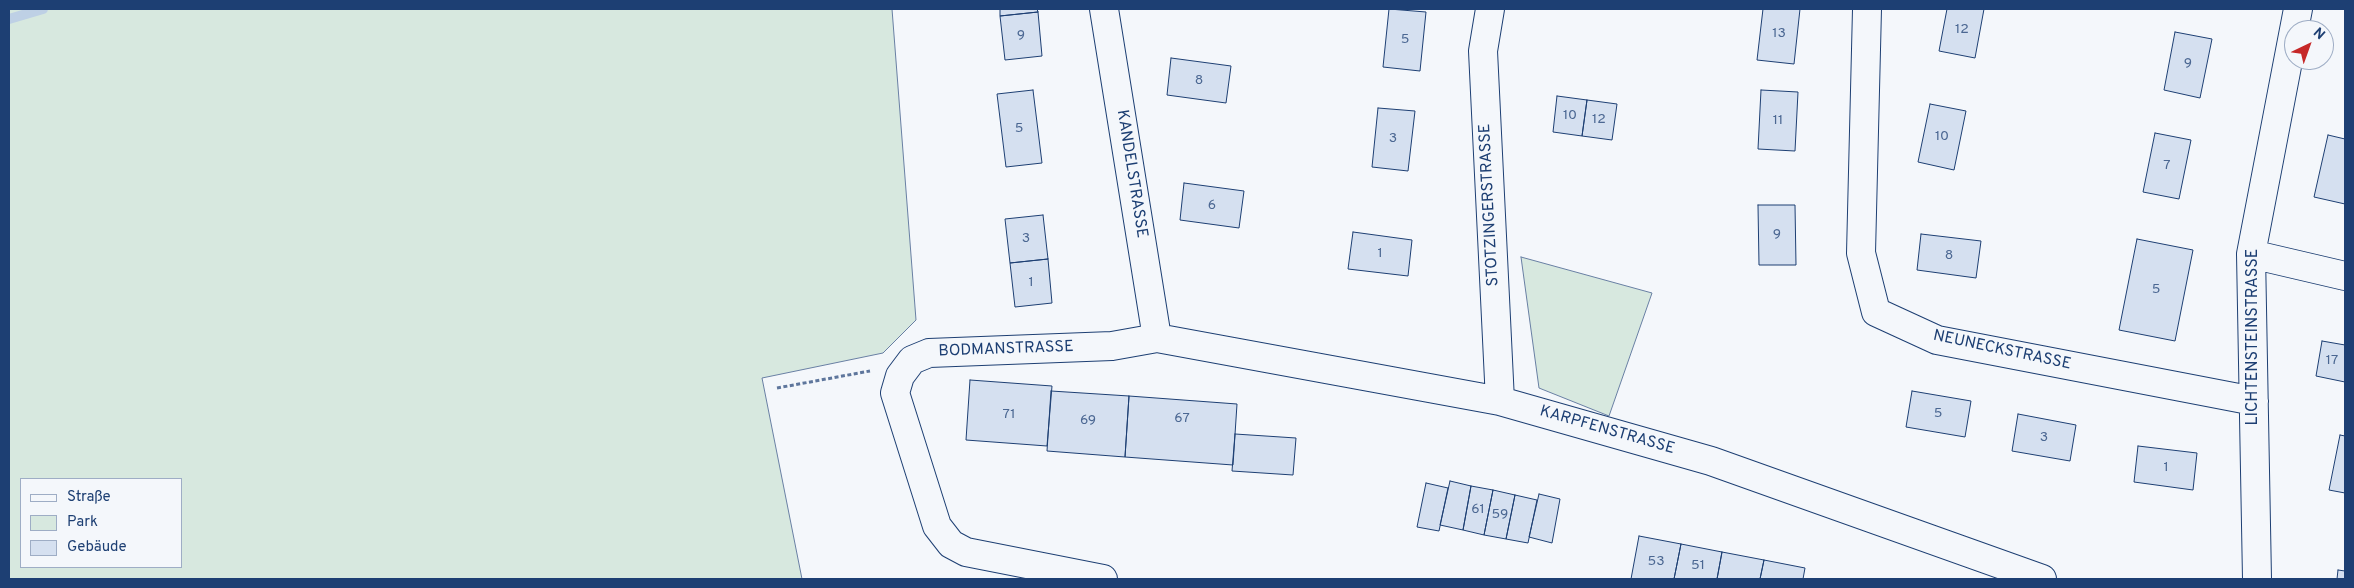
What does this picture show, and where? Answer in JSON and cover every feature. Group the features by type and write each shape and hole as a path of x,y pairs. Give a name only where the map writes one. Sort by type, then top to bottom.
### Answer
{"street":[{"name":"KANDELSTRASSE","path":"1104,9 1157,338"},
{"name":"STOTZINGERSTRASSE","path":"1490,9 1482,51 1500,401"},
{"name":"NEUNECKSTRASSE","path":"1867,9 1861,253 1876,312 1938,340 2254,400"},
{"name":"LICHTENSTEINSTRASSE","path":"2257,579 2251,254 2298,9"},
{"path":"2251,254 2345,276"},
{"name":"BODMANSTRASSE","path":"900,376 912,360 929,353 1112,346 1157,338"},
{"name":"KARPFENSTRASSE","path":"1157,338 1500,401 1711,461 2042,579"},
{"path":"900,376 895,393 937,526 951,544 966,552 1103,579"}],"path":[{"path":"777,388 874,370 900,376"}],"green space":[{"path":"9,9 892,9 916,320 883,353 762,378 802,579 9,579"},
{"path":"1521,257 1652,293 1609,416 1539,388"}],"building":[{"path":"1000,9 1037,9 1038,12 1000,16"},
{"path":"1389,9 1426,12 1420,71 1383,67"},
{"path":"1763,9 1800,9 1794,64 1757,60"},
{"path":"1947,9 1984,9 1975,58 1939,51"},
{"path":"1038,12 1042,56 1005,60 1000,16"},
{"path":"2175,32 2212,39 2200,98 2164,90"},
{"path":"1171,58 1231,66 1226,103 1167,95"},
{"path":"1033,90 1042,163 1006,167 997,94"},
{"path":"1761,90 1798,92 1795,151 1758,149"},
{"path":"1557,96 1587,100 1582,136 1553,132"},
{"path":"1587,100 1617,104 1612,140 1582,136"},
{"path":"1930,104 1966,111 1954,170 1918,162"},
{"path":"1378,108 1415,111 1408,171 1372,167"},
{"path":"2155,133 2191,140 2179,199 2143,192"},
{"path":"2328,135 2345,139 2345,204 2314,197"},
{"path":"1184,183 1244,191 1239,228 1180,220"},
{"path":"1758,205 1795,205 1796,265 1759,265"},
{"path":"1043,215 1048,259 1010,263 1005,219"},
{"path":"1353,232 1412,240 1408,276 1348,269"},
{"path":"1921,234 1981,241 1976,278 1917,270"},
{"path":"2137,239 2193,250 2175,341 2119,330"},
{"path":"1048,259 1052,303 1015,307 1010,263"},
{"path":"2322,341 2345,345 2345,382 2316,376"},
{"path":"970,380 1052,386 1047,446 966,440"},
{"path":"1051,391 1129,396 1125,457 1047,451"},
{"path":"1912,391 1971,401 1965,437 1906,427"},
{"path":"1129,396 1237,404 1233,465 1125,457"},
{"path":"2018,414 2076,425 2070,461 2012,451"},
{"path":"1235,434 1296,438 1293,475 1232,471"},
{"path":"2340,435 2345,436 2345,493 2329,490"},
{"path":"2138,446 2197,453 2193,490 2134,482"},
{"path":"1450,481 1471,486 1463,530 1440,525"},
{"path":"1426,483 1448,488 1439,531 1417,527"},
{"path":"1471,486 1493,490 1484,535 1463,530"},
{"path":"1493,490 1515,495 1506,539 1484,535"},
{"path":"1539,494 1560,499 1552,543 1529,537"},
{"path":"1515,495 1537,500 1528,543 1506,539"},
{"path":"1639,536 1681,544 1674,579 1631,579"},
{"path":"1681,544 1722,552 1717,579 1674,579"},
{"path":"1722,552 1764,560 1760,579 1717,579"},
{"path":"1764,560 1805,568 1803,579 1760,579"},
{"path":"2338,570 2345,571 2345,579 2337,579"}],"waterway":[{"path":"9,19 43,9"}]}
